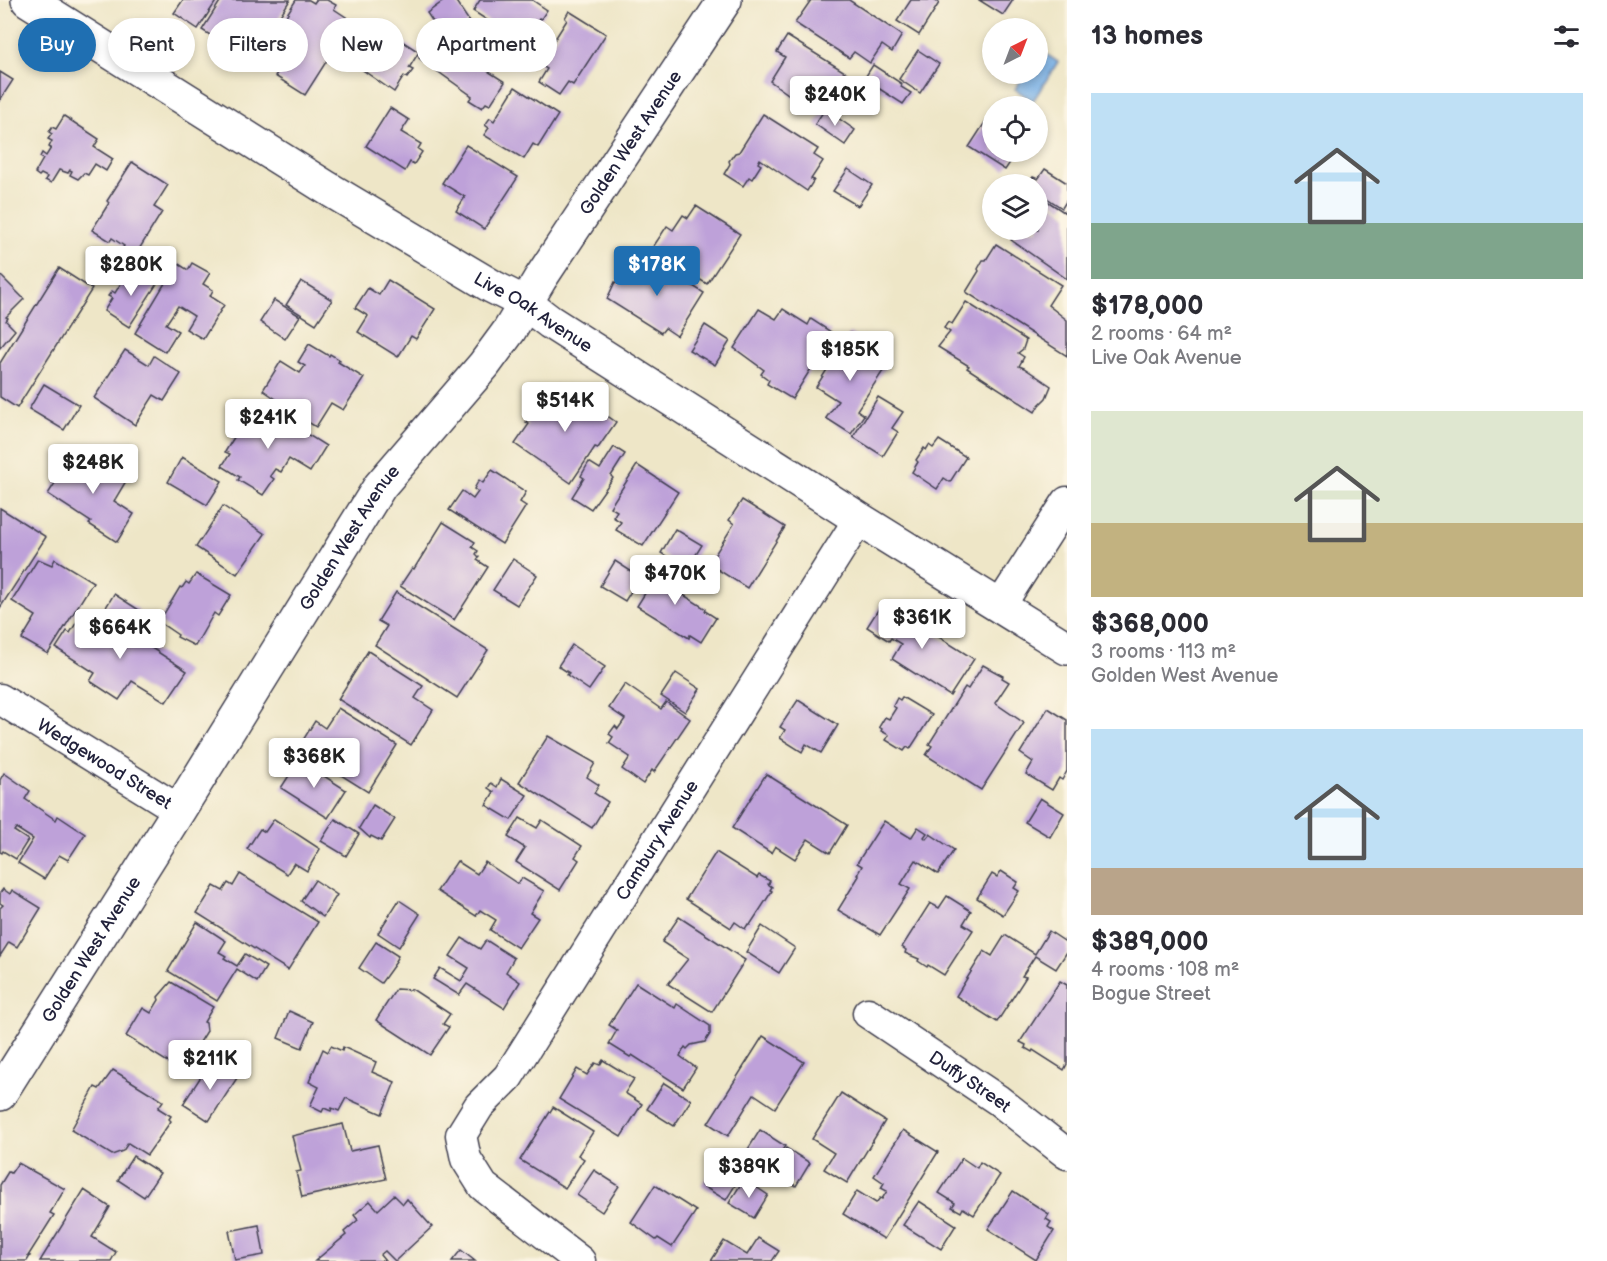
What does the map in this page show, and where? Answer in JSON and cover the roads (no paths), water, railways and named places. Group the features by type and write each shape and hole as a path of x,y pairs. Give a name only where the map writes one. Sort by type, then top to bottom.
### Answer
{"street":[{"name":"Live Oak Avenue","path":"28,0 327,188 493,287 525,303 550,322 859,519 1067,648"},
{"name":"Golden West Avenue","path":"0,1094 380,486 509,331 525,303 725,0"},
{"path":"1000,606 1067,502"},
{"name":"Cambury Avenue","path":"580,1261 483,1186 466,1159 461,1135 479,1106 508,1077 859,519"},
{"name":"Wedgewood Street","path":"0,699 179,810"},
{"name":"Duffy Street","path":"868,1013 999,1100 1067,1154"}],"water":[{"path":"1048,56 1058,62 1048,78"},
{"path":"1018,84 1044,84 1036,96 1026,96 1015,89"}]}
